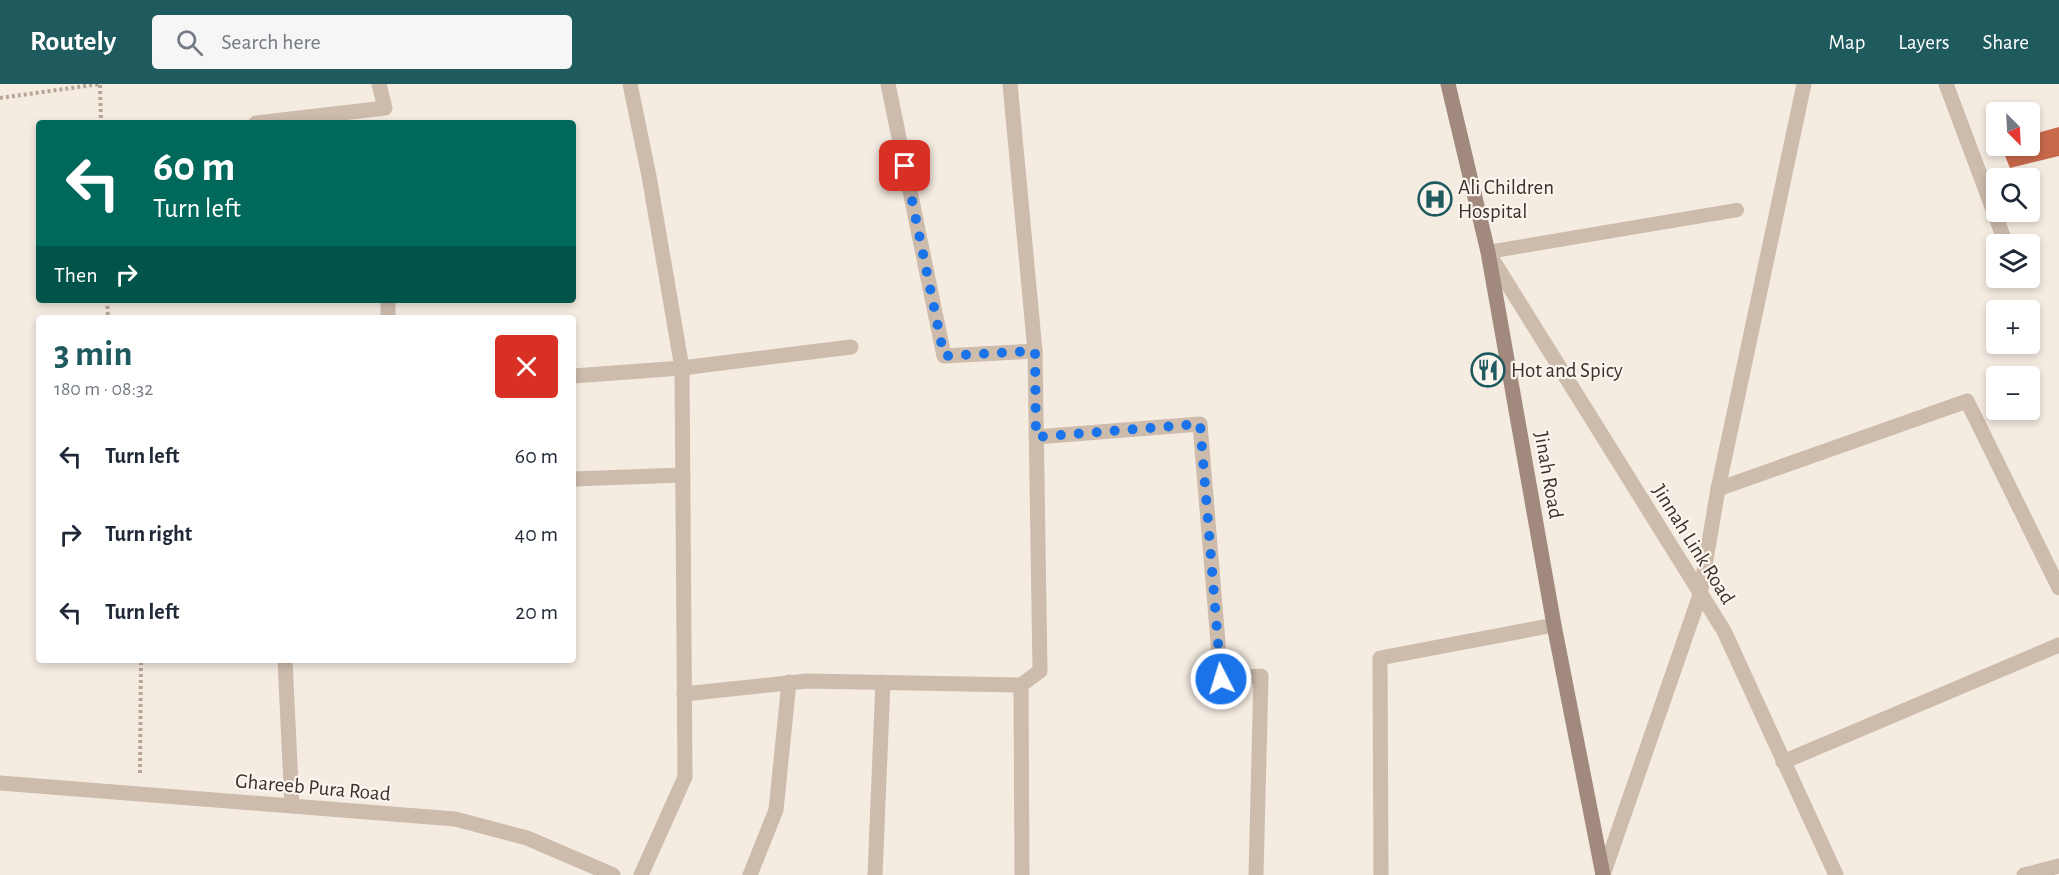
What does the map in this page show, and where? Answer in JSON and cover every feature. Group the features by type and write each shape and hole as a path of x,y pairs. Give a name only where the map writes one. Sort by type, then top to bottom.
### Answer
{"main road":[{"name":"Jinah Road","path":"1448,84 1488,252 1554,625 1603,875"}],"street":[{"path":"311,120 385,116 379,84"},
{"path":"630,84 649,176 682,368 685,777 641,875"},
{"path":"888,84 944,356 1035,351"},
{"path":"684,693 789,682 1021,685 1040,671 1035,351 1010,84"},
{"path":"1603,875 1700,595 1718,489 1804,84"},
{"path":"1946,84 2002,234"},
{"name":"Jinnah Link Road","path":"1488,252 1724,631 1836,875"},
{"path":"576,376 682,368 851,347"},
{"path":"1718,489 1966,401 2059,588"},
{"path":"1036,437 1200,424 1221,679 1261,675 1256,875"},
{"path":"576,479 683,475"},
{"path":"1381,875 1380,658 1554,625"},
{"path":"1783,762 2059,645"},
{"path":"285,663 292,806"},
{"path":"750,875 776,810 789,682"},
{"path":"875,875 882,682"},
{"path":"1021,685 1022,875"},
{"name":"Ghareeb Pura Road","path":"0,783 455,819 527,838 613,875"},
{"path":"2024,875 2059,866"}],"lane":[{"path":"1488,252 1737,210"}],"path":[{"path":"0,98 100,84 101,120"},
{"path":"139,794 141,663"}],"building":[{"path":"2059,127 2059,156 2010,168 2005,156 2040,156 2040,132"}],"place":[{"name":"Ali Children Hospital","path":"1435,199"},
{"name":"Hot and Spicy","path":"1488,370"}],"route":[{"path":"905,166 944,356 1035,351 1036,437 1200,424 1221,679"}]}
